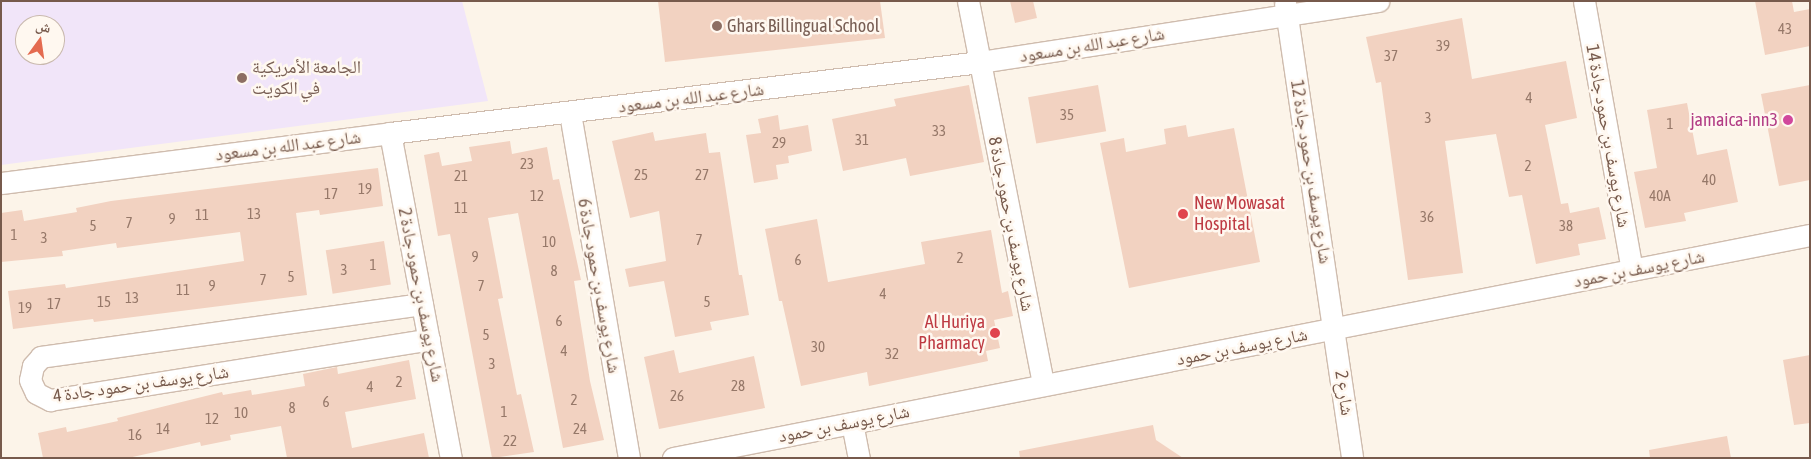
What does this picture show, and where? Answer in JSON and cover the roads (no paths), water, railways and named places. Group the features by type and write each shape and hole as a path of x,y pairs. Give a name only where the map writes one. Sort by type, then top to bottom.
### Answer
{"street":[{"name":"شارع يوسف بن حمود جادة 8","path":"968,1 1043,386"},
{"name":"شارع عبد الله بن مسعود","path":"1,184 390,132 570,113 980,62 1286,8 1378,1"},
{"name":"شارع يوسف بن حمود جادة 14","path":"1584,1 1632,270"},
{"name":"شارع يوسف بن حمود جادة 12","path":"1286,8 1335,328"},
{"name":"شارع يوسف بن حمود جادة 6","path":"570,113 629,458"},
{"name":"شارع يوسف بن حمود جادة 2","path":"390,132 451,458"},
{"name":"شارع يوسف بن حمود","path":"674,458 1810,235"},
{"name":"شارع يوسف بن حمود جادة 4","path":"422,304 42,357 33,366 30,380 36,393 50,400 430,338"},
{"name":"شارع 2","path":"1335,328 1352,458"},
{"path":"852,423 859,458"}],"place":[{"name":"Ghars Billingual School","path":"717,26"},
{"name":"الجامعة الأمريكية في الكويت","path":"242,78"},
{"name":"jamaica-inn3","path":"1788,120"},
{"name":"New Mowasat Hospital","path":"1183,214"},
{"name":"Al Huriya Pharmacy","path":"995,333"}]}
